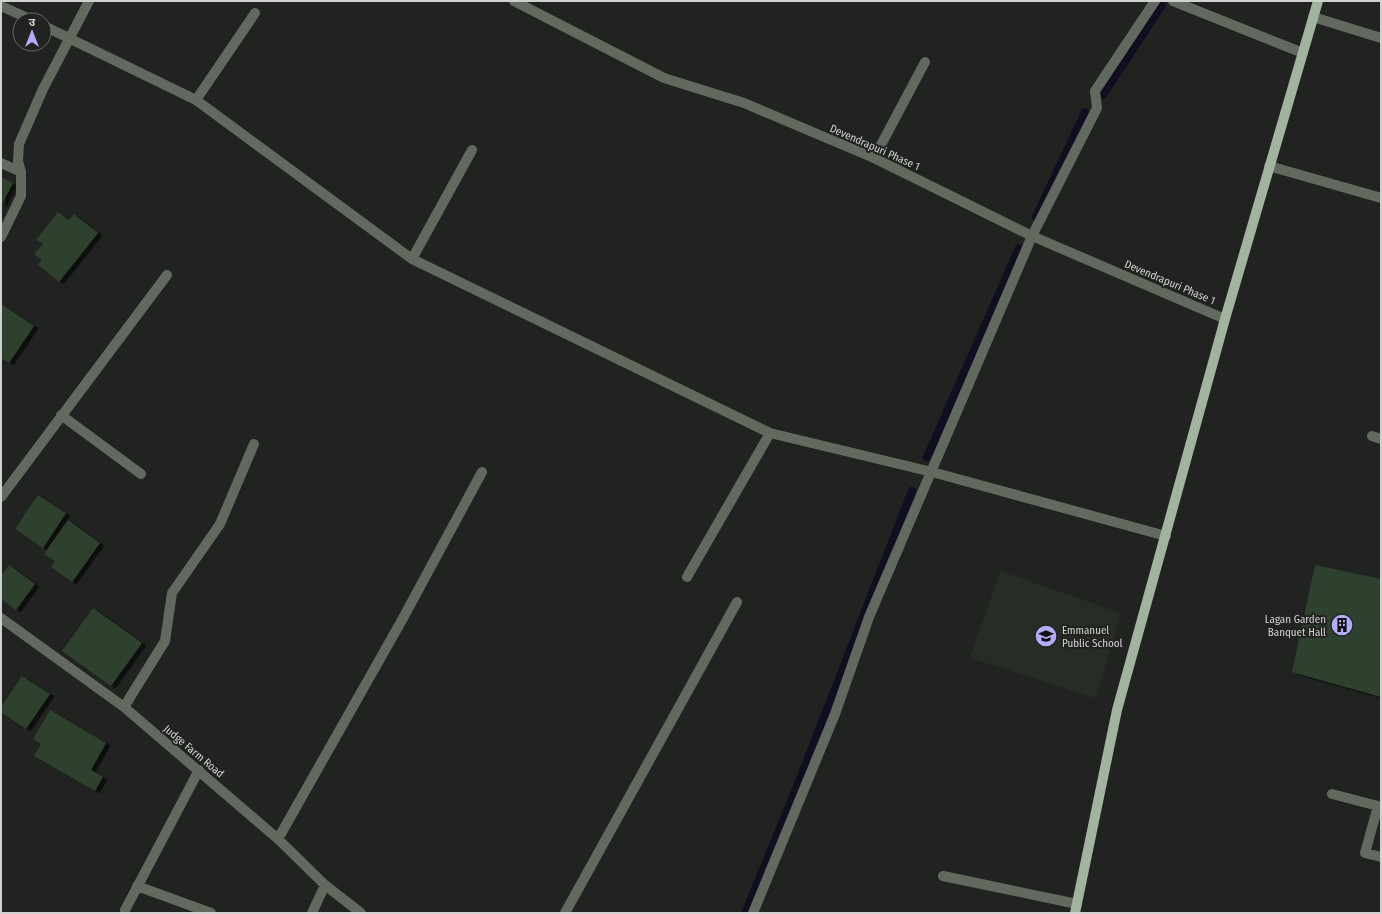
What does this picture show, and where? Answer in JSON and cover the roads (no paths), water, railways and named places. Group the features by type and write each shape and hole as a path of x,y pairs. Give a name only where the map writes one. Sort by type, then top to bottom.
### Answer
{"main road":[{"path":"1076,908 1117,710 1225,319 1318,1"}],"street":[{"path":"1,237 22,196 22,172 18,161 19,144 43,89 89,1"},
{"name":"Devendrapuri Phase 1","path":"514,1 664,78 744,103 874,158 1032,236 1225,319"},
{"path":"753,913 835,714 869,617 1032,236 1097,108 1095,92 1155,1"},
{"path":"1174,1 1303,53"},
{"path":"1,6 14,12"},
{"path":"196,100 255,13"},
{"path":"1313,17 1381,38"},
{"path":"52,29 196,100 412,259 770,433 932,472 1166,536"},
{"path":"874,158 925,62"},
{"path":"412,259 472,150"},
{"path":"1,162 22,172"},
{"path":"1269,166 1381,198"},
{"path":"1,497 167,275"},
{"path":"61,415 141,474"},
{"path":"686,577 770,433"},
{"path":"124,707 165,641 172,593 220,524 254,444"},
{"path":"278,840 398,627 482,472"},
{"path":"565,913 737,602"},
{"name":"Judge Farm Road","path":"1,618 124,707 199,770 278,840 325,885 361,913"},
{"path":"125,910 199,770"},
{"path":"1332,794 1378,806 1365,853 1381,857"},
{"path":"943,876 1076,908"},
{"path":"312,913 325,885"},
{"path":"137,886 211,913"}],"waterway":[{"path":"1103,95 1162,5"},
{"path":"1036,217 1085,112"},
{"path":"927,457 1019,248"},
{"path":"745,913 792,799 912,491"}],"place":[{"name":"Lagan Garden Banquet Hall","path":"1342,625"},
{"name":"Emmanuel Public School","path":"1046,636"}]}
